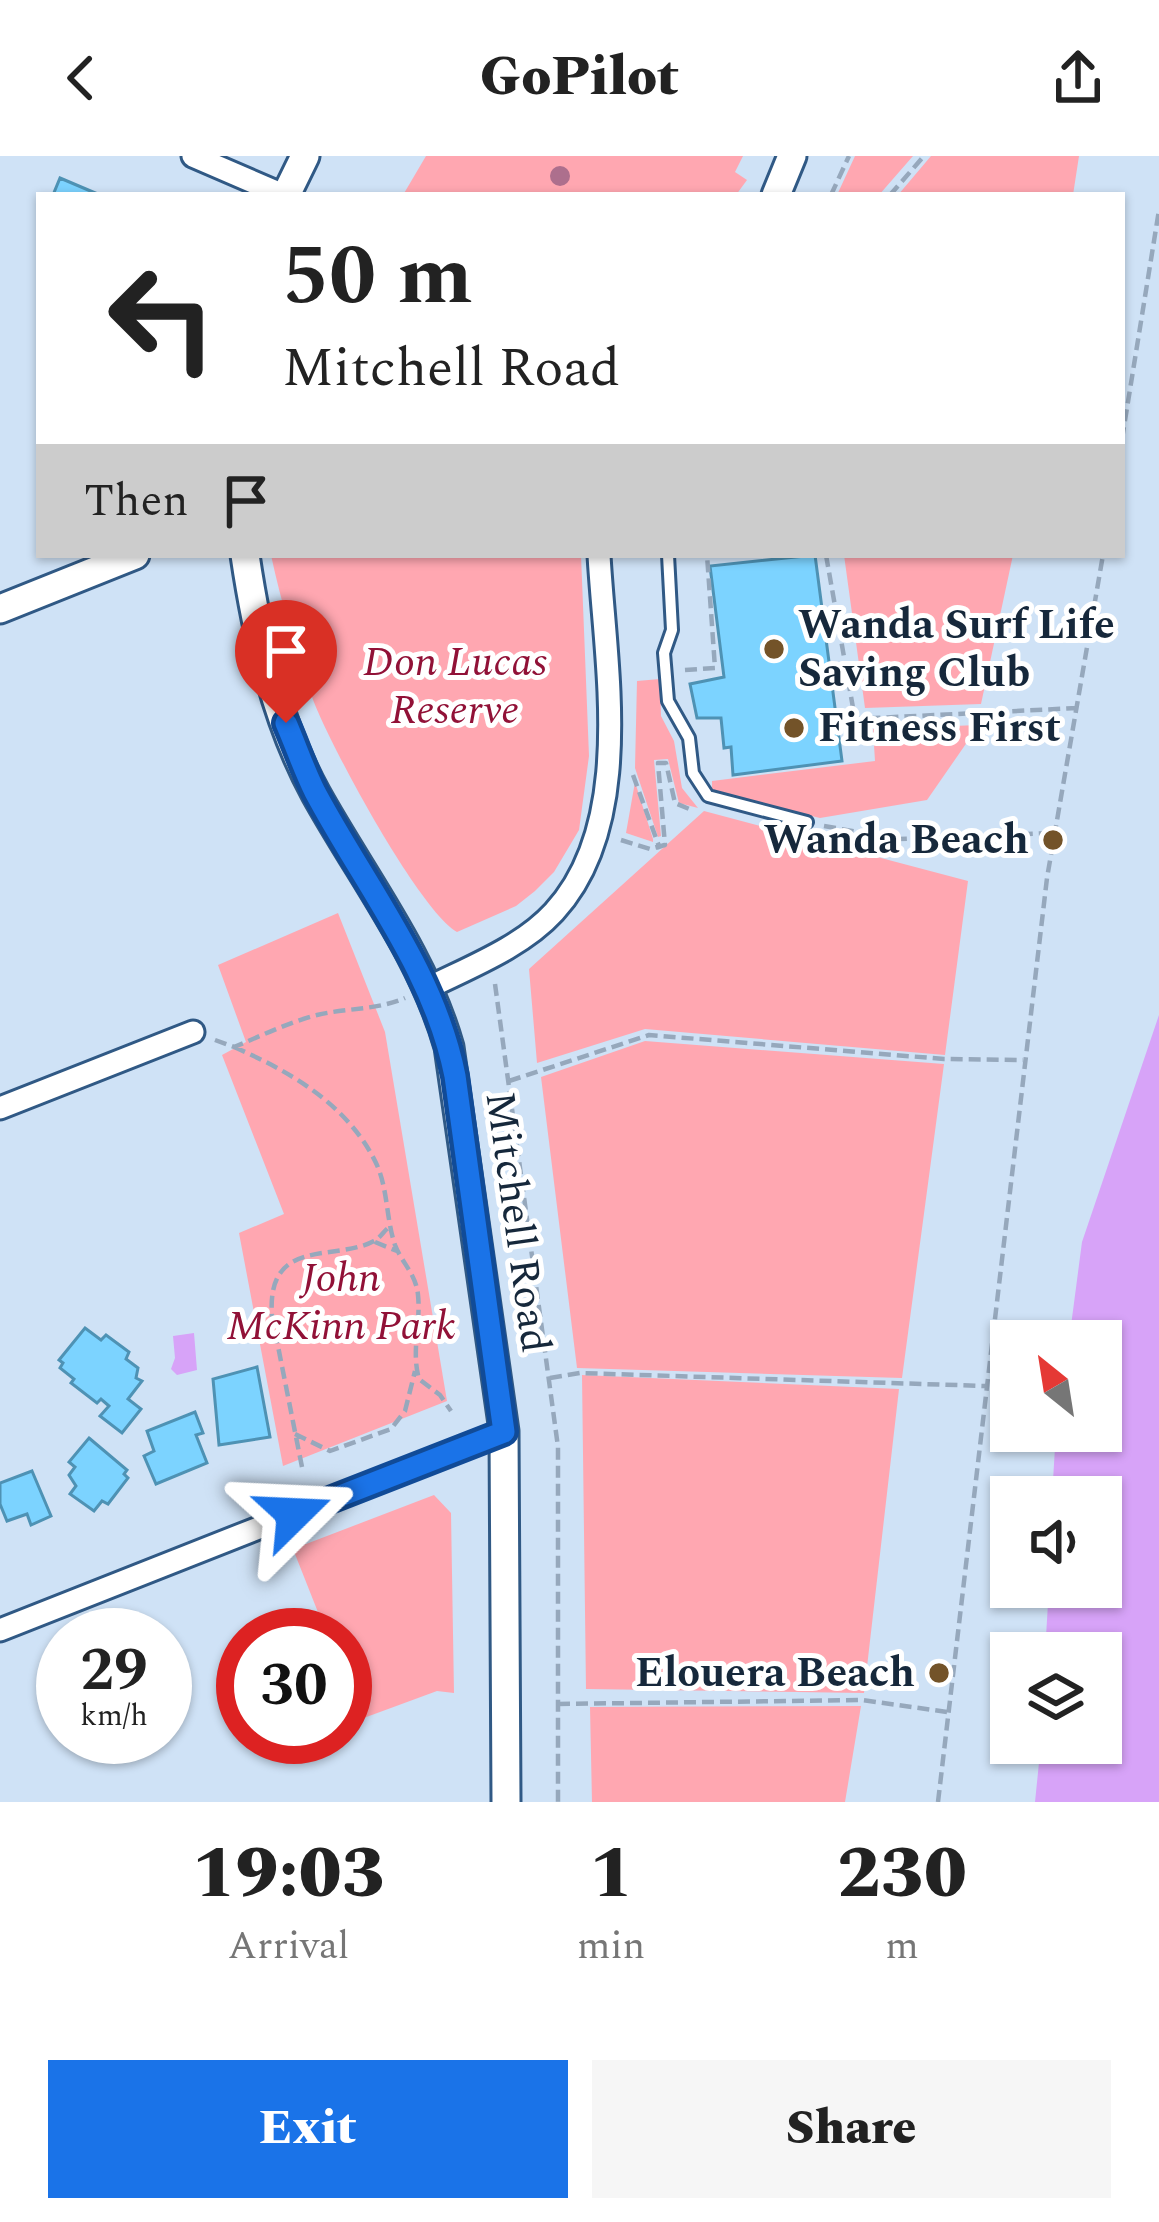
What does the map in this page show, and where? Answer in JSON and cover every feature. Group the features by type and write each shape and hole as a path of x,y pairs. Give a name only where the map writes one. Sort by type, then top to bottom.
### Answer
{"street":[{"path":"193,156 278,192"},
{"path":"287,192 305,156"},
{"path":"777,192 792,156"},
{"path":"0,609 128,558"},
{"name":"Mitchell Road","path":"245,558 264,654 286,723 313,789 428,988 441,1018 455,1076 504,1432 506,1802"},
{"path":"428,988 527,935 555,911 595,841 610,753 599,558"},
{"path":"0,1108 193,1032"},
{"path":"0,1630 504,1432"}],"lane":[{"path":"668,558 672,630 664,672 668,701 689,738 693,773 708,796 806,822"}],"path":[{"path":"832,192 849,156"},
{"path":"893,192 924,156"},
{"path":"1125,420 1159,210"},
{"path":"664,672 715,668 707,558"},
{"path":"827,558 855,719 1077,708"},
{"path":"938,1802 1054,833 1102,558"},
{"path":"660,849 665,845 658,764 666,763 675,803 699,814 708,796"},
{"path":"627,767 637,781 660,849"},
{"path":"806,822 898,839 1054,833"},
{"path":"616,838 660,849"},
{"path":"496,982 558,1447 558,1802"},
{"path":"234,1047 311,1016 389,1005 428,988"},
{"path":"193,1032 298,1078 344,1118 376,1164 397,1251 411,1268 418,1288 416,1369 405,1411 391,1429 330,1451 295,1434"},
{"path":"509,1081 649,1035 944,1060 1024,1060"},
{"path":"302,1467 272,1316 273,1290 279,1277 303,1257 374,1242 390,1226"},
{"path":"374,1242 397,1251"},
{"path":"416,1369 451,1411"},
{"path":"550,1378 580,1373 986,1386"},
{"path":"558,1704 862,1700 947,1712"}],"green space":[{"path":"426,156 743,156 735,172 747,180 738,192 405,192"},
{"path":"855,156 913,156 882,192 838,192"},
{"path":"931,156 1079,156 1073,192 901,192"},
{"name":"Don Lucas Reserve","path":"272,558 581,558 589,756 579,830 554,872 535,891 516,906 457,932 441,918 377,824 322,720"},
{"path":"844,558 1012,558 981,704 865,708"},
{"path":"660,679 661,716 674,741 682,788 698,808 679,803 668,759 654,760 658,837 635,768 637,681"},
{"path":"979,725 927,800 820,818 712,792 712,781 875,761 873,729"},
{"path":"635,782 653,839 653,842 626,833"},
{"path":"704,811 968,881 945,1055 645,1029 537,1063 529,969"},
{"name":"John McKinn Park","path":"338,913 385,1032 447,1401 283,1466 239,1233 284,1214 222,1055 246,1042 218,965"},
{"path":"645,1041 944,1064 902,1378 577,1368 541,1077"},
{"path":"582,1375 899,1389 864,1693 586,1689"},
{"path":"434,1495 451,1513 454,1693 437,1691 372,1715 372,1608 316,1608 293,1549"},
{"path":"861,1706 845,1802 592,1802 590,1707"}],"shaded area":[{"path":"1159,1015 1159,1802 1035,1802 1039,1764 1122,1764 1122,1632 1046,1632 1048,1608 1122,1608 1122,1476 1053,1476 1055,1452 1122,1452 1122,1320 1072,1320 1082,1242"},
{"path":"194,1333 197,1370 177,1375 171,1369 173,1336"}],"building":[{"path":"60,178 93,192 54,192"},
{"name":"Wanda Surf Life Saving Club","path":"815,558 842,761 733,775 731,747 724,748 721,718 697,718 690,684 724,677 710,566"},
{"path":"85,1328 101,1340 106,1335 129,1352 126,1359 138,1368 136,1378 142,1381 128,1399 141,1409 122,1433 100,1416 109,1406 101,1399 97,1403 71,1383 74,1379 60,1368 59,1360"},
{"path":"257,1367 270,1437 219,1445 213,1379"},
{"path":"195,1412 203,1433 196,1435 207,1463 156,1484 144,1456 154,1451 147,1431"},
{"path":"89,1438 127,1470 128,1478 108,1504 102,1501 94,1511 70,1494 76,1486 69,1475 75,1467 69,1462"},
{"path":"32,1471 51,1516 31,1525 27,1514 7,1521 0,1504 0,1483"}],"place":[{"name":"Wanda Surf Life Saving Club","path":"774,649"},
{"name":"Fitness First","path":"794,728"},
{"name":"Wanda Beach","path":"1053,840"},
{"name":"Elouera Beach","path":"939,1673"}],"route":[{"path":"286,723 313,789 416,964 441,1018 455,1076 504,1432 294,1514"}]}
